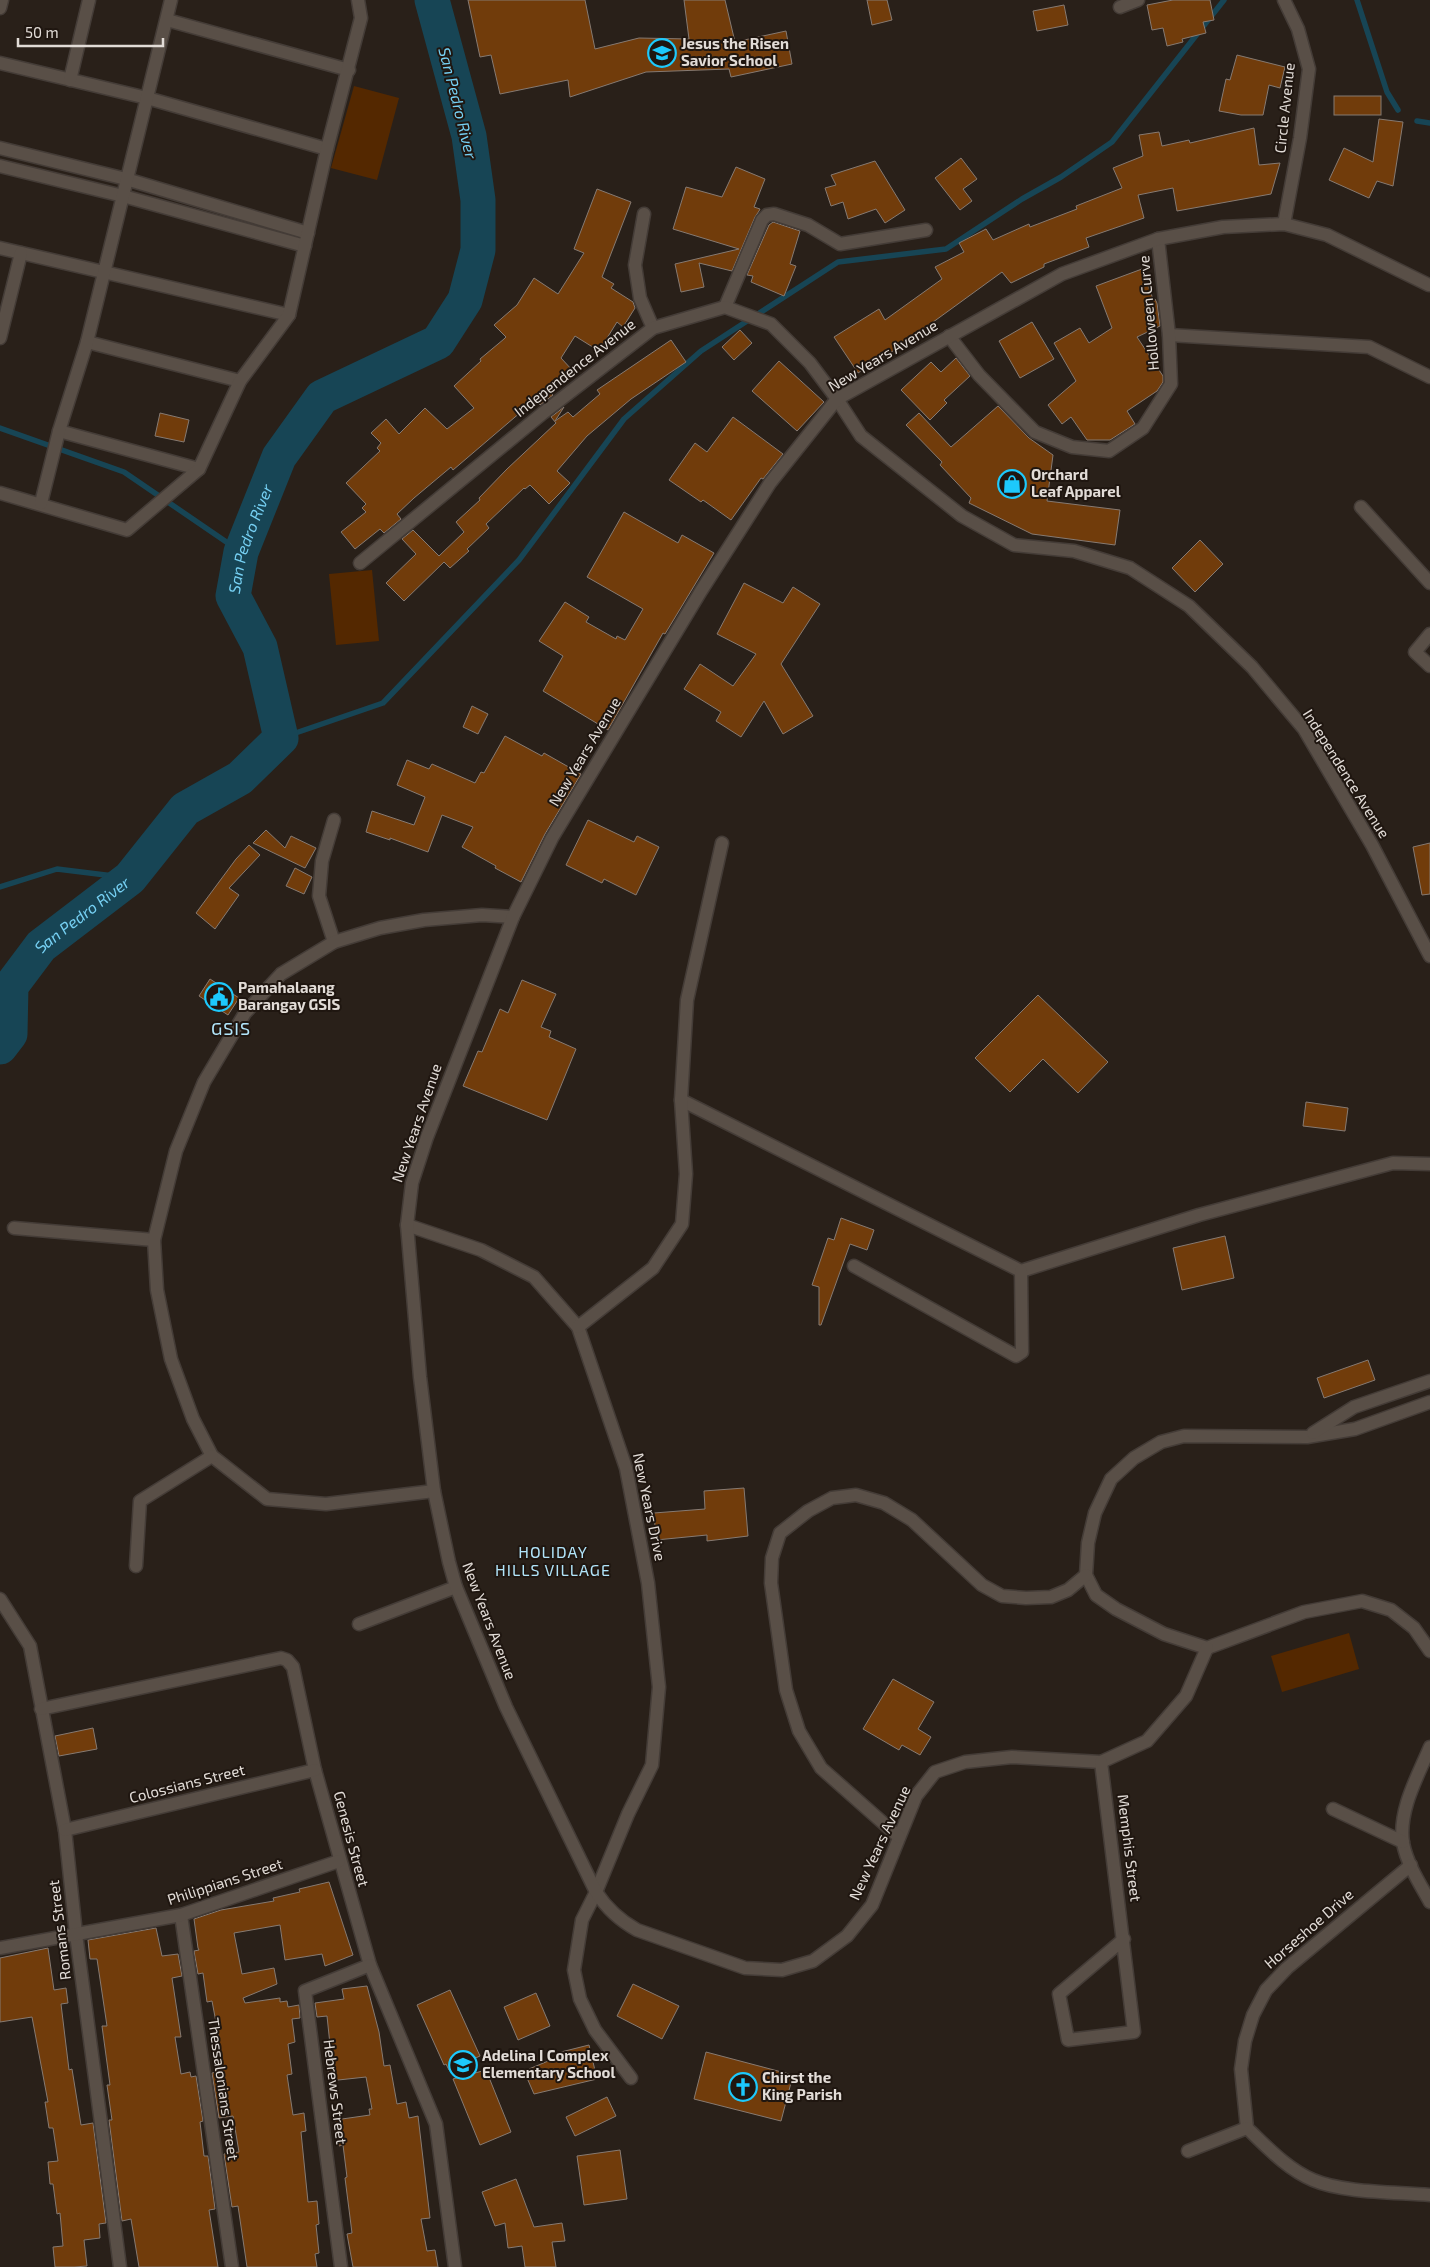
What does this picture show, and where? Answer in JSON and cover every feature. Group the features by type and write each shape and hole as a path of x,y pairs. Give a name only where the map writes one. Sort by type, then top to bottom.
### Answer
{"street":[{"path":"0,8 2,0"},
{"path":"70,80 89,0"},
{"path":"41,504 59,431 87,342 171,0"},
{"path":"0,493 127,530 199,468 240,381 289,315 327,148 349,70 361,18 358,0"},
{"path":"1120,6 1138,0"},
{"name":"Circle Avenue","path":"1284,0 1298,29 1309,69 1300,138 1284,224"},
{"path":"167,20 349,70"},
{"path":"0,63 147,98 327,148"},
{"path":"0,148 126,179 308,233"},
{"path":"0,166 122,196 305,246"},
{"path":"644,214 635,265 640,298 653,328"},
{"path":"728,308 762,220 767,214 774,214 808,225 840,244 926,230"},
{"name":"New Years Avenue","path":"1206,1648 1186,1696 1146,1741 1101,1762 1012,1757 965,1762 935,1772 916,1796 872,1905 847,1936 813,1961 782,1970 745,1968 637,1930 620,1921 606,1907 596,1892 506,1707 456,1587 434,1491 420,1377 407,1225 412,1182 427,1136 513,918 552,838 701,591 770,483 837,399 1062,274 1158,239 1223,227 1284,224 1327,236 1429,285"},
{"name":"Holloween Curve","path":"949,336 979,375 1035,432 1072,447 1109,451 1142,428 1171,384 1169,335 1158,239"},
{"path":"0,248 289,315"},
{"path":"0,338 22,253"},
{"name":"Independence Avenue","path":"360,563 543,413 653,328 728,308 771,324 810,363 837,399 861,436 962,516 1014,545 1074,551 1130,568 1189,606 1252,667 1304,729 1372,845 1430,956"},
{"path":"1169,335 1369,346 1430,377"},
{"path":"87,342 240,381"},
{"path":"59,431 199,468"},
{"path":"1362,508 1430,583"},
{"path":"1430,634 1415,652 1430,666"},
{"path":"334,820 322,861 319,896 334,942"},
{"path":"578,1327 653,1268 682,1224 686,1174 682,1100 687,1000 722,843"},
{"path":"434,1491 326,1504 267,1498 212,1456 193,1420 171,1359 157,1290 154,1240 176,1151 204,1082 245,1013 281,974 334,942 380,928 424,920 482,915 513,918"},
{"path":"682,1100 1021,1271 1199,1215 1393,1163 1430,1164"},
{"name":"New Years Drive","path":"407,1225 481,1250 534,1277 578,1327 626,1468 648,1583 659,1687 652,1765 628,1814 596,1892 582,1920 574,1970 580,2000 595,2030 631,2078"},
{"path":"14,1228 154,1240"},
{"path":"854,1266 1016,1356 1022,1352 1021,1271"},
{"path":"1307,1437 1354,1407 1430,1381"},
{"path":"1430,1402 1355,1429 1307,1437 1184,1436 1161,1442 1134,1458 1111,1479 1095,1513 1088,1543 1086,1575 1096,1595 1116,1609 1164,1634 1206,1648 1304,1612 1362,1601 1391,1610 1414,1628 1430,1651"},
{"path":"136,1566 140,1501 212,1456"},
{"path":"899,1837 821,1768 799,1731 786,1690 770,1583 772,1558 780,1533 808,1511 832,1498 856,1495 884,1503 912,1520 982,1585 1002,1596 1026,1598 1051,1597 1068,1590 1086,1575"},
{"path":"359,1624 456,1587"},
{"name":"Romans Street","path":"0,1599 30,1646 65,1830 76,1934 120,2267"},
{"name":"Genesis Street","path":"41,1709 281,1658 287,1660 293,1667 315,1770 370,1965 436,2124 454,2267"},
{"path":"1430,1747 1404,1812 1403,1842 1411,1865 1430,1902"},
{"name":"Memphis Street","path":"1101,1762 1124,1939 1134,2032 1068,2040 1060,1994 1124,1939"},
{"name":"Colossians Street","path":"65,1830 315,1770"},
{"path":"1333,1809 1403,1842"},
{"name":"Philippians Street","path":"0,1948 181,1915 340,1861"},
{"name":"Horseshoe Drive","path":"1247,2128 1241,2069 1245,2041 1253,2015 1266,1990 1287,1968 1411,1865"},
{"name":"Thessalonians Street","path":"181,1915 232,2267"},
{"name":"Hebrews Street","path":"341,2267 305,1991 370,1965"},
{"path":"1188,2151 1247,2128 1280,2160 1313,2180 1349,2188 1430,2195"}],"shaded area":[{"path":"354,86 399,98 377,180 331,168"},
{"path":"372,570 379,641 336,645 329,574"},
{"path":"1349,1633 1359,1669 1282,1692 1271,1656"}],"building":[{"name":"Jesus the Risen Savior School","path":"468,0 585,0 595,49 639,38 689,39 684,0 725,0 735,42 786,31 792,64 731,77 729,69 646,72 570,97 568,80 500,94 491,55 480,57"},
{"path":"867,0 887,0 892,20 872,25"},
{"path":"1173,0 1210,0 1214,20 1203,22 1206,33 1182,39 1183,42 1167,46 1163,28 1152,30 1147,5"},
{"path":"1064,5 1068,25 1037,31 1033,11"},
{"path":"1237,55 1285,67 1280,88 1269,85 1263,115 1241,115 1219,111 1226,79 1230,80"},
{"path":"1334,96 1381,96 1381,115 1334,115"},
{"path":"1379,119 1403,122 1393,186 1377,181 1369,198 1329,180 1344,148 1373,162"},
{"path":"1254,128 1259,165 1280,163 1271,194 1177,211 1173,188 1138,195 1144,218 1086,238 1089,247 1044,264 1044,267 1011,283 1002,272 896,349 858,373 834,337 879,309 885,320 942,279 935,267 964,252 959,243 986,229 993,240 1029,224 1030,227 1077,209 1076,206 1122,188 1113,168 1143,156 1139,135 1159,132 1162,146 1189,140 1190,143"},
{"path":"961,158 977,179 963,189 972,201 960,210 935,178"},
{"path":"875,161 905,210 885,223 876,209 848,219 843,202 831,206 825,188 836,185 831,175"},
{"path":"736,167 765,179 754,207 760,209 732,271 699,263 704,287 681,292 675,264 739,249 673,229 686,187 722,197"},
{"path":"597,189 631,202 602,277 614,284 611,288 633,302 635,308 623,327 617,322 599,351 575,336 561,358 573,371 549,391 553,395 540,405 535,400 453,470 451,467 414,498 397,514 401,519 384,533 380,529 355,549 341,532 366,512 362,508 366,504 346,483 380,451 377,448 381,443 371,433 386,419 399,434 425,408 447,429 474,408 454,386 481,361 480,359 506,337 494,325 517,305 534,278 558,294 584,253 574,249"},
{"path":"773,222 800,231 790,264 796,266 784,296 751,282 753,276 747,275 769,225"},
{"path":"1142,269 1153,299 1157,303 1160,326 1137,337 1163,376 1163,382 1157,391 1127,411 1135,424 1110,440 1087,440 1071,417 1062,424 1048,405 1076,381 1054,343 1080,328 1089,343 1112,328 1096,286"},
{"path":"1032,322 1054,359 1020,378 999,341"},
{"path":"740,330 752,343 734,360 722,347"},
{"path":"671,340 686,362 631,399 587,436 557,471 570,483 549,504 530,485 524,488 486,524 489,528 467,549 469,551 450,568 444,562 404,601 386,583 416,554 402,539 413,530 439,556 464,532 456,522 480,500 479,498 507,469 556,423 551,417 564,407 555,421 568,412 573,417 600,394 597,390"},
{"path":"956,358 970,376 944,400 947,403 930,420 901,390 931,362 941,372"},
{"path":"779,361 824,402 797,431 752,391"},
{"name":"Orchard Leaf Apparel","path":"998,406 1029,438 1053,455 1047,501 1120,510 1115,545 1032,534 969,503 971,498 940,465 942,462 906,425 919,413 951,447"},
{"path":"160,413 189,420 184,442 155,436"},
{"path":"733,417 783,454 763,479 761,478 731,520 703,500 701,502 669,480 695,443 707,452"},
{"path":"624,512 678,543 682,535 714,553 665,634 663,633 608,730 543,691 563,656 539,641 565,602 589,617 586,622 616,639 617,636 625,640 643,609 587,577"},
{"path":"1200,540 1223,564 1195,592 1172,568"},
{"path":"744,583 783,603 793,587 820,604 781,664 813,716 783,734 764,701 741,737 716,721 721,712 684,689 700,664 733,686 756,654 717,634"},
{"path":"472,706 488,714 478,734 463,727"},
{"path":"505,736 542,756 544,753 581,774 545,834 521,882 462,847 473,827 442,815 428,852 390,838 390,840 366,832 372,811 414,825 425,797 397,785 407,760 429,769 432,764 475,783 481,772 484,773"},
{"path":"588,820 634,842 637,836 659,847 636,895 604,879 602,883 566,865"},
{"path":"266,830 285,848 291,836 316,848 305,868 253,843"},
{"path":"1430,843 1430,894 1422,895 1413,847"},
{"path":"249,845 260,855 229,888 239,895 215,929 196,913 236,859"},
{"path":"295,868 312,877 304,894 286,886"},
{"name":"Pamahalaang Barangay GSIS","path":"210,979 239,998 228,1015 199,996"},
{"path":"522,980 556,994 541,1027 551,1031 549,1037 576,1049 547,1120 463,1086 478,1051 482,1052 500,1009 508,1013"},
{"path":"1038,995 1108,1062 1078,1093 1043,1059 1010,1092 975,1058"},
{"path":"1306,1102 1348,1108 1345,1131 1303,1126"},
{"path":"841,1218 874,1230 867,1250 850,1244 821,1325 819,1325 819,1287 812,1285 828,1238 834,1240"},
{"path":"1225,1236 1234,1278 1182,1290 1173,1248"},
{"path":"1368,1360 1375,1380 1324,1398 1317,1378"},
{"path":"744,1488 748,1536 707,1541 707,1535 656,1540 654,1513 705,1509 704,1491"},
{"path":"893,1679 934,1702 918,1729 931,1737 920,1755 902,1745 899,1750 863,1729"},
{"path":"93,1728 97,1749 59,1756 55,1736"},
{"path":"329,1882 353,1955 325,1966 322,1954 285,1960 280,1925 234,1933 242,1974 274,1968 277,1984 243,1998 245,2003 280,1998 280,2002 287,2001 288,2007 299,2005 300,2018 292,2019 295,2042 288,2044 292,2074 287,2075 293,2115 304,2113 306,2131 301,2132 308,2202 317,2201 319,2224 316,2225 319,2253 315,2254 317,2267 247,2267 238,2206 232,2207 224,2154 239,2152 233,2116 219,2118 212,2073 221,2071 216,2038 219,2038 212,2001 207,2002 203,1973 198,1974 194,1951 199,1950 194,1919 221,1910 274,1901 273,1898 300,1892 299,1889"},
{"path":"156,1928 162,1956 178,1954 182,1976 172,1978 181,2037 175,2037 181,2074 190,2072 191,2077 196,2076 203,2121 200,2122 204,2156 208,2156 215,2209 209,2210 218,2267 139,2267 131,2219 122,2221 109,2120 112,2120 107,2085 110,2085 102,2026 107,2026 97,1959 90,1959 88,1940"},
{"path":"48,1948 54,1990 66,1988 68,2003 61,2004 69,2070 72,2069 81,2125 93,2123 106,2223 99,2224 100,2238 84,2240 87,2266 55,2267 53,2247 63,2246 60,2213 57,2214 53,2184 50,2184 48,2162 58,2161 53,2128 49,2128 45,2102 48,2102 32,2017 0,2022 0,1958"},
{"path":"633,1984 679,2006 662,2039 617,2016"},
{"path":"367,1986 379,2032 384,2066 390,2065 397,2104 406,2102 409,2118 418,2116 430,2218 421,2219 427,2251 435,2250 438,2267 353,2267 347,2234 352,2233 345,2178 347,2177 343,2145 339,2146 335,2120 370,2115 369,2109 372,2109 366,2077 329,2081 327,2054 331,2054 327,2016 317,2017 315,2003 344,1999 342,1989"},
{"path":"450,1990 480,2056 449,2070 446,2064 444,2065 417,2005"},
{"path":"536,1993 550,2026 518,2040 504,2007"},
{"path":"589,2045 597,2079 534,2094 524,2071 558,2057 557,2053"},
{"name":"Chirst the King Parish","path":"706,2052 793,2075 781,2121 694,2099"},
{"path":"486,2070 511,2132 480,2145 453,2079"},
{"path":"607,2097 616,2116 575,2136 566,2117"},
{"path":"620,2150 627,2199 584,2205 577,2156"},
{"path":"516,2179 534,2227 562,2223 565,2241 552,2242 556,2267 525,2267 522,2246 508,2248 505,2223 495,2226 482,2192"}],"waterway":[{"name":"San Pedro River","path":"0,1047 10,1034 11,986 41,946 130,878 185,809 240,778 281,738 260,647 233,596 241,552 279,457 322,397 438,342 465,300 478,250 478,200 469,136 432,0"},
{"path":"281,738 383,703 519,560 624,419 701,351 838,262 946,249 1022,199 1061,177 1112,142 1224,0"},
{"path":"1357,0 1387,92 1398,110"},
{"path":"1417,121 1430,123"},
{"path":"0,428 124,472 241,552"},
{"path":"0,887 57,869 130,878"}],"place":[{"name":"Jesus the Risen Savior School","path":"662,53"},
{"name":"Orchard Leaf Apparel","path":"1012,484"},
{"name":"Pamahalaang Barangay GSIS","path":"219,997"},
{"name":"Adelina I Complex Elementary School","path":"463,2065"},
{"name":"Chirst the King Parish","path":"743,2087"}],"district":[{"name":"GSIS","path":"231,1029"},
{"name":"HOLIDAY HILLS VILLAGE","path":"553,1561"}]}
